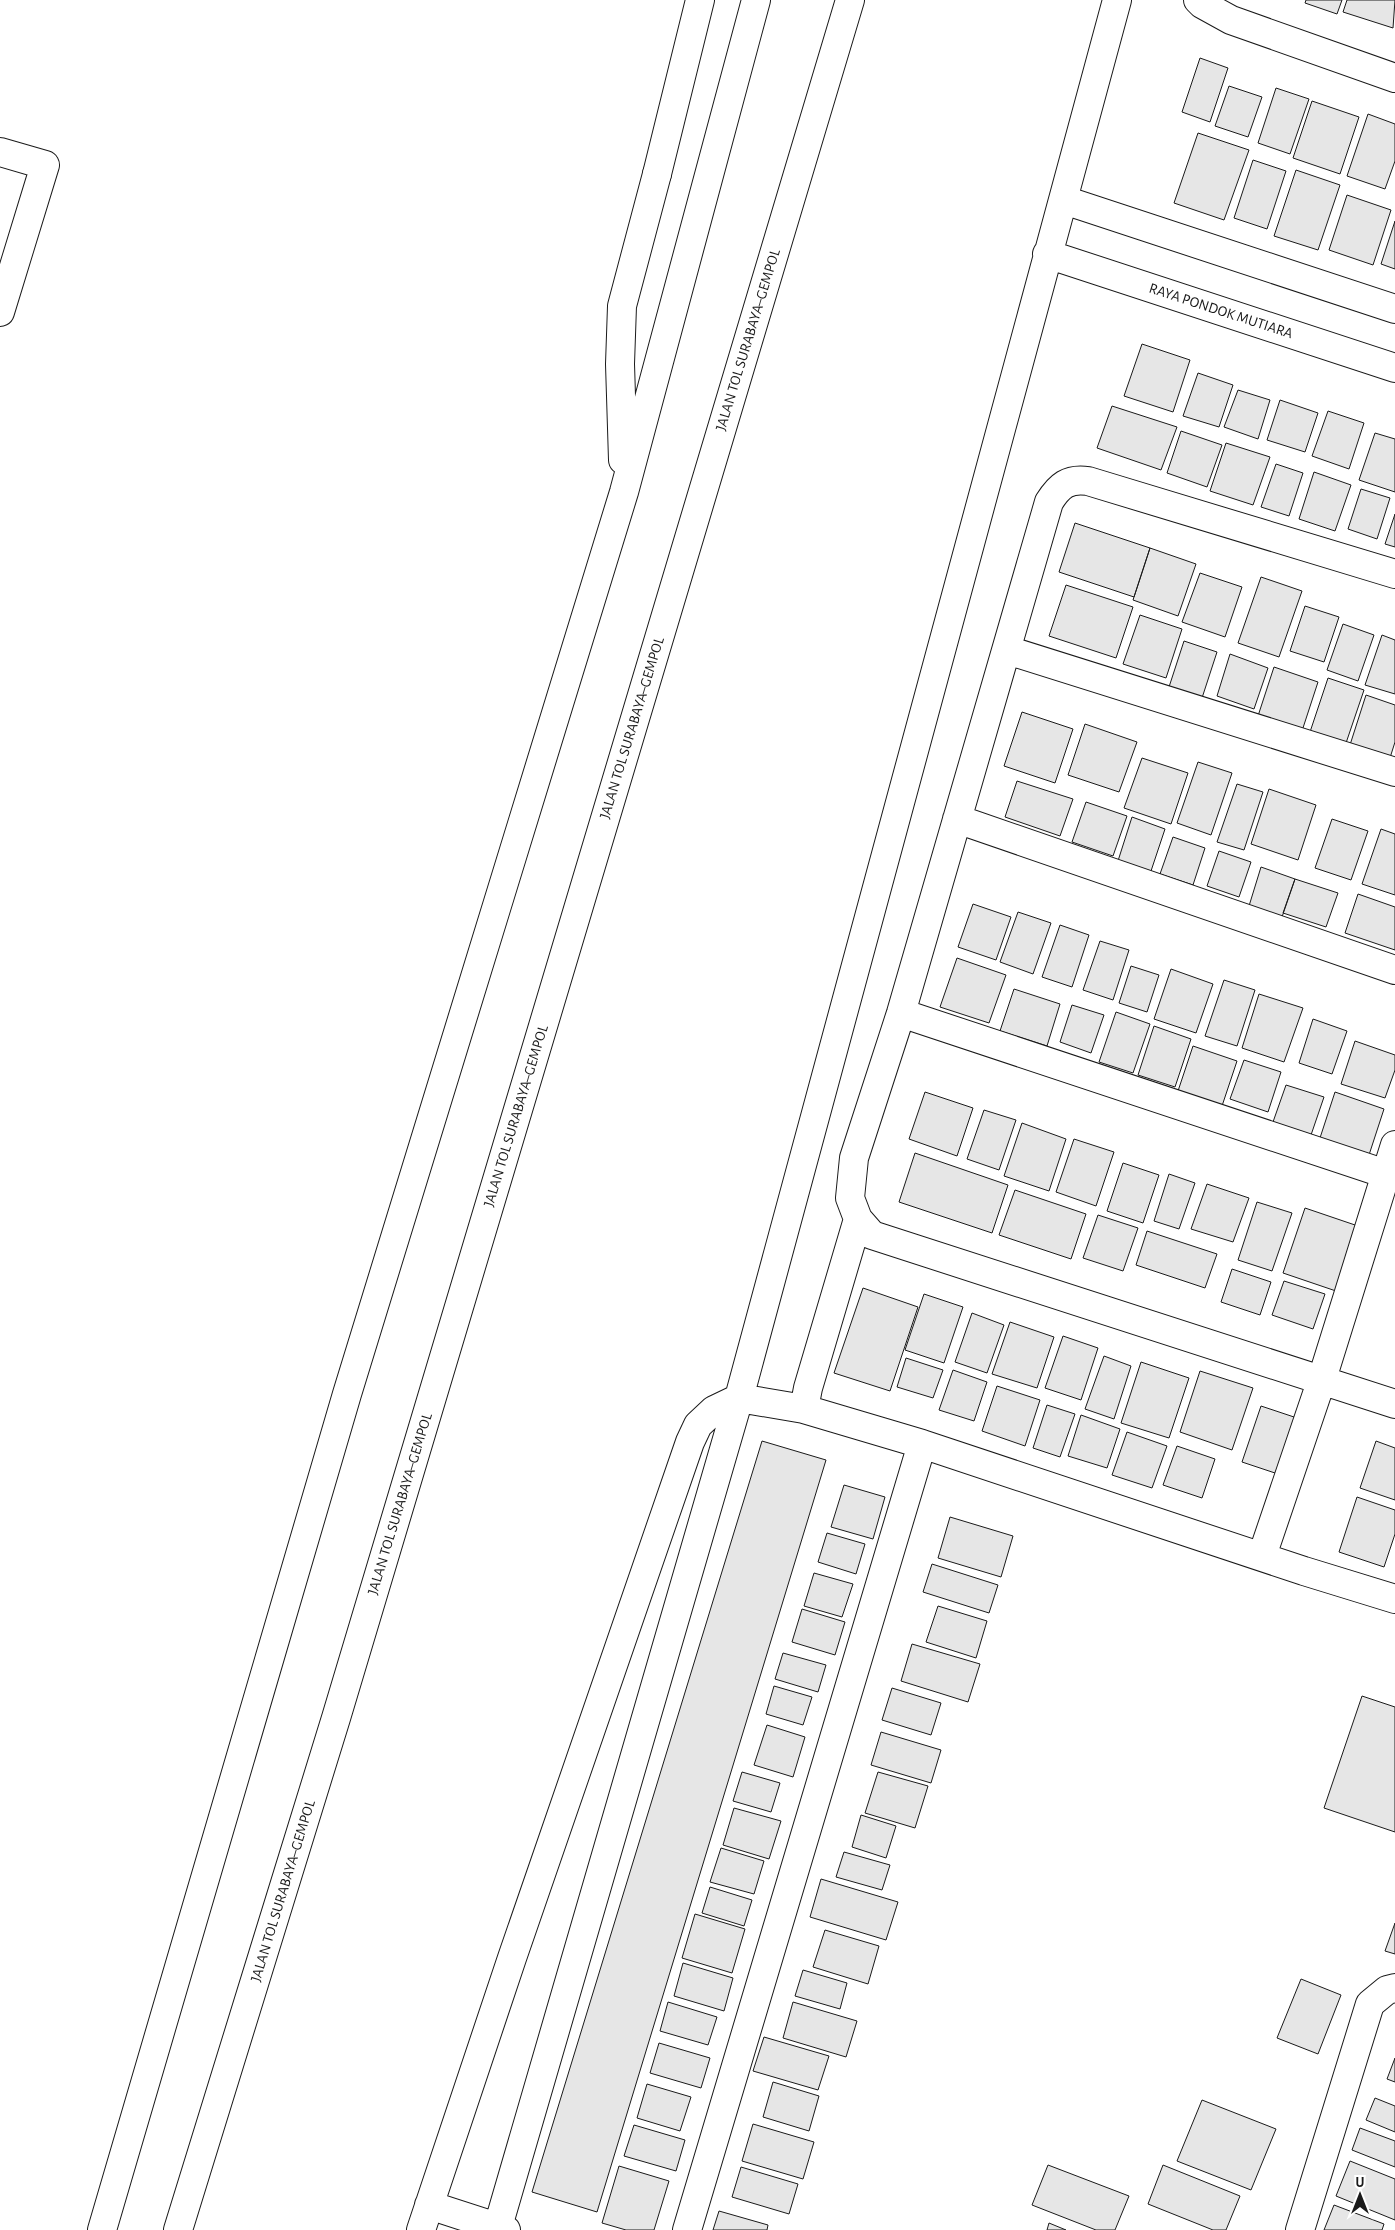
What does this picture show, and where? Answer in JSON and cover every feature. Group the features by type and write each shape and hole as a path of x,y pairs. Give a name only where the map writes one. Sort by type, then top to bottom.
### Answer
{"main road":[{"path":"624,492 620,364 622,306 700,0"},
{"path":"102,2230 347,1394 624,492 756,0"},
{"name":"JALAN TOL SURABAYA–GEMPOL","path":"178,2230 342,1699 850,0"},
{"path":"1117,0 739,1398 500,2229 425,2217 690,1442 698,1425 714,1410 739,1398 804,1409 922,1444 1395,1599"},
{"path":"1198,0 1231,20 1395,78"},
{"path":"0,152 45,165 0,312"},
{"path":"1064,200 1395,309"},
{"name":"RAYA PONDOK MUTIARA","path":"1047,254 1395,368"},
{"path":"1395,574 1097,484 1075,479 1057,489 1048,502 901,1013 854,1158 850,1198 858,1219 872,1234 1395,1404"},
{"path":"1006,650 1395,772"},
{"path":"957,819 1395,970"},
{"path":"901,1013 1390,1175"},
{"path":"1262,1556 1390,1175 1395,1145"},
{"path":"804,1409 808,1388 858,1219"},
{"path":"687,2230 922,1444"},
{"path":"1300,2230 1370,2004 1387,1990 1395,1988"}],"building":[{"path":"1306,0 1342,0 1337,14 1305,3"},
{"path":"1347,0 1395,0 1393,28 1343,12"},
{"path":"1200,58 1228,68 1210,122 1182,112"},
{"path":"1229,86 1262,97 1248,137 1215,126"},
{"path":"1276,88 1309,99 1290,154 1258,143"},
{"path":"1312,101 1359,117 1340,174 1293,158"},
{"path":"1368,114 1395,124 1395,161 1385,189 1347,176"},
{"path":"1198,133 1249,150 1224,220 1174,203"},
{"path":"1253,160 1286,171 1267,229 1234,218"},
{"path":"1296,170 1340,185 1318,250 1274,236"},
{"path":"1347,195 1391,210 1373,265 1329,250"},
{"path":"1395,221 1395,269 1381,264"},
{"path":"1142,344 1190,360 1173,412 1124,396"},
{"path":"1198,373 1233,385 1219,427 1183,416"},
{"path":"1238,390 1270,400 1258,439 1224,427"},
{"path":"1280,400 1318,413 1305,452 1267,440"},
{"path":"1112,406 1177,427 1161,470 1097,448"},
{"path":"1328,411 1364,423 1349,469 1312,456"},
{"path":"1181,431 1222,445 1207,487 1167,473"},
{"path":"1375,433 1395,439 1395,492 1359,480"},
{"path":"1226,443 1270,457 1253,505 1210,491"},
{"path":"1276,464 1303,473 1289,516 1261,507"},
{"path":"1314,472 1351,485 1335,531 1299,519"},
{"path":"1361,489 1390,498 1377,539 1348,529"},
{"path":"1395,514 1395,547 1385,544"},
{"path":"1075,523 1150,548 1134,597 1059,572"},
{"path":"1150,548 1196,564 1178,616 1133,600"},
{"path":"1200,573 1242,587 1225,637 1182,622"},
{"path":"1261,577 1302,591 1279,657 1238,643"},
{"path":"1066,585 1133,607 1116,658 1049,636"},
{"path":"1305,606 1339,617 1324,662 1290,651"},
{"path":"1140,615 1182,629 1166,678 1123,664"},
{"path":"1343,624 1374,635 1358,681 1327,670"},
{"path":"1382,635 1395,640 1395,694 1365,685"},
{"path":"1184,641 1217,652 1202,698 1169,687"},
{"path":"1230,654 1268,668 1254,709 1217,696"},
{"path":"1274,667 1318,682 1301,734 1257,719"},
{"path":"1328,678 1364,690 1345,746 1309,735"},
{"path":"1366,695 1395,705 1395,742 1389,761 1349,748"},
{"path":"1022,712 1073,729 1055,783 1004,766"},
{"path":"1085,724 1137,742 1119,792 1068,775"},
{"path":"1142,758 1188,773 1171,824 1124,808"},
{"path":"1198,762 1232,773 1211,835 1177,823"},
{"path":"1017,781 1073,799 1060,836 1005,817"},
{"path":"1237,784 1263,792 1244,850 1217,842"},
{"path":"1269,789 1316,805 1298,860 1251,844"},
{"path":"1086,802 1127,816 1113,856 1072,842"},
{"path":"1132,817 1165,829 1150,874 1117,864"},
{"path":"1332,819 1368,831 1351,880 1315,868"},
{"path":"1381,829 1395,834 1395,895 1362,884"},
{"path":"1173,837 1205,848 1193,885 1160,874"},
{"path":"1219,851 1251,862 1239,897 1207,886"},
{"path":"1261,867 1295,879 1282,917 1249,906"},
{"path":"1295,879 1338,893 1326,927 1283,913"},
{"path":"1358,894 1395,907 1395,950 1345,933"},
{"path":"973,904 1011,917 996,960 958,947"},
{"path":"1018,912 1051,923 1033,974 1000,962"},
{"path":"1060,925 1089,935 1072,987 1042,977"},
{"path":"1100,941 1129,950 1113,1000 1083,990"},
{"path":"957,958 1006,975 989,1023 940,1007"},
{"path":"1131,966 1159,975 1147,1012 1119,1003"},
{"path":"1171,969 1213,984 1196,1033 1154,1019"},
{"path":"1224,980 1255,990 1237,1046 1205,1036"},
{"path":"1014,989 1060,1004 1047,1046 1000,1031"},
{"path":"1259,994 1303,1008 1284,1062 1242,1048"},
{"path":"1072,1005 1104,1015 1091,1053 1060,1042"},
{"path":"1116,1012 1150,1024 1133,1073 1099,1062"},
{"path":"1313,1019 1347,1031 1332,1074 1299,1063"},
{"path":"1154,1026 1191,1039 1175,1087 1138,1075"},
{"path":"1355,1041 1395,1055 1395,1070 1385,1098 1341,1084"},
{"path":"1193,1046 1237,1061 1222,1106 1178,1091"},
{"path":"1244,1060 1281,1072 1268,1112 1230,1099"},
{"path":"1286,1085 1324,1097 1311,1135 1273,1122"},
{"path":"925,1092 973,1108 957,1156 909,1139"},
{"path":"1335,1092 1384,1109 1368,1158 1319,1141"},
{"path":"984,1110 1016,1120 999,1170 967,1159"},
{"path":"1022,1123 1066,1139 1049,1191 1004,1176"},
{"path":"1074,1139 1114,1152 1096,1206 1056,1192"},
{"path":"915,1153 1008,1185 992,1233 899,1202"},
{"path":"1123,1163 1159,1175 1143,1223 1107,1211"},
{"path":"1169,1174 1195,1183 1179,1229 1154,1221"},
{"path":"1207,1184 1249,1198 1233,1242 1191,1229"},
{"path":"1015,1190 1086,1214 1071,1259 999,1235"},
{"path":"1257,1202 1292,1213 1272,1271 1238,1260"},
{"path":"1305,1208 1358,1226 1336,1291 1283,1273"},
{"path":"1098,1215 1138,1228 1123,1271 1083,1258"},
{"path":"1147,1231 1217,1254 1205,1288 1136,1265"},
{"path":"1232,1269 1271,1282 1260,1315 1221,1302"},
{"path":"1284,1281 1325,1294 1313,1329 1272,1315"},
{"path":"863,1288 918,1307 890,1391 834,1373"},
{"path":"924,1294 963,1307 944,1363 905,1350"},
{"path":"972,1313 1004,1325 987,1373 955,1362"},
{"path":"1010,1322 1054,1337 1037,1388 992,1374"},
{"path":"1063,1336 1098,1348 1081,1400 1045,1388"},
{"path":"1104,1356 1131,1366 1114,1419 1085,1409"},
{"path":"906,1358 943,1370 933,1398 897,1387"},
{"path":"1141,1362 1189,1378 1169,1438 1121,1423"},
{"path":"953,1370 987,1382 974,1421 939,1410"},
{"path":"1200,1371 1253,1388 1232,1450 1180,1432"},
{"path":"997,1386 1040,1400 1025,1446 982,1431"},
{"path":"1047,1405 1075,1414 1060,1457 1033,1448"},
{"path":"1261,1406 1297,1418 1278,1474 1242,1462"},
{"path":"1081,1415 1120,1429 1107,1468 1068,1456"},
{"path":"1127,1432 1167,1446 1152,1488 1112,1475"},
{"path":"762,1441 826,1460 597,2212 532,2192"},
{"path":"1376,1441 1395,1448 1395,1500 1360,1488"},
{"path":"1177,1446 1215,1459 1202,1498 1163,1485"},
{"path":"844,1485 885,1497 873,1539 831,1527"},
{"path":"1357,1497 1395,1510 1395,1534 1384,1567 1339,1552"},
{"path":"950,1517 1013,1536 1001,1577 938,1558"},
{"path":"827,1533 865,1544 856,1574 818,1562"},
{"path":"932,1564 998,1585 989,1613 923,1592"},
{"path":"814,1573 853,1584 842,1617 804,1606"},
{"path":"938,1606 987,1621 976,1658 926,1642"},
{"path":"802,1609 845,1622 835,1655 792,1642"},
{"path":"912,1644 980,1664 968,1702 901,1681"},
{"path":"783,1653 826,1665 818,1692 775,1679"},
{"path":"774,1686 812,1697 803,1725 766,1714"},
{"path":"892,1688 941,1703 931,1735 882,1720"},
{"path":"1362,1696 1395,1707 1395,1832 1324,1808"},
{"path":"767,1725 805,1737 793,1777 754,1765"},
{"path":"881,1732 941,1750 931,1783 871,1765"},
{"path":"742,1772 780,1783 771,1812 733,1801"},
{"path":"878,1772 928,1786 915,1828 865,1813"},
{"path":"734,1808 781,1821 769,1859 723,1845"},
{"path":"861,1815 896,1826 886,1858 852,1847"},
{"path":"721,1848 764,1861 754,1894 710,1882"},
{"path":"844,1852 890,1865 882,1890 836,1877"},
{"path":"821,1879 898,1902 886,1940 810,1917"},
{"path":"710,1887 752,1900 744,1926 702,1913"},
{"path":"695,1914 745,1929 732,1973 682,1958"},
{"path":"1395,1923 1395,1954 1385,1951"},
{"path":"825,1930 879,1946 868,1984 813,1967"},
{"path":"683,1963 733,1978 724,2011 674,1996"},
{"path":"803,1970 847,1983 840,2009 795,1996"},
{"path":"1301,1979 1341,1995 1318,2054 1277,2038"},
{"path":"668,2002 717,2017 708,2045 660,2031"},
{"path":"793,2002 857,2021 846,2057 783,2038"},
{"path":"764,2037 829,2056 818,2090 753,2071"},
{"path":"659,2043 710,2058 701,2088 650,2073"},
{"path":"1395,2058 1395,2082 1387,2079"},
{"path":"773,2082 819,2096 809,2131 763,2117"},
{"path":"647,2084 691,2097 680,2131 637,2118"},
{"path":"1375,2098 1395,2106 1395,2132 1366,2120"},
{"path":"1202,2100 1276,2129 1251,2190 1177,2161"},
{"path":"753,2124 814,2142 803,2179 742,2161"},
{"path":"634,2125 685,2140 676,2171 624,2156"},
{"path":"1360,2128 1395,2141 1395,2167 1352,2150"},
{"path":"1350,2161 1395,2179 1395,2220 1336,2196"},
{"path":"1048,2165 1129,2196 1115,2230 1096,2230 1032,2205"},
{"path":"1163,2165 1240,2196 1226,2230 1213,2230 1148,2204"},
{"path":"619,2166 669,2181 654,2230 626,2230 602,2223"},
{"path":"741,2167 798,2184 789,2214 732,2197"},
{"path":"1334,2205 1384,2224 1382,2230 1324,2230"},
{"path":"719,2211 768,2225 767,2230 713,2230"},
{"path":"1049,2223 1066,2230 1047,2230"}]}
